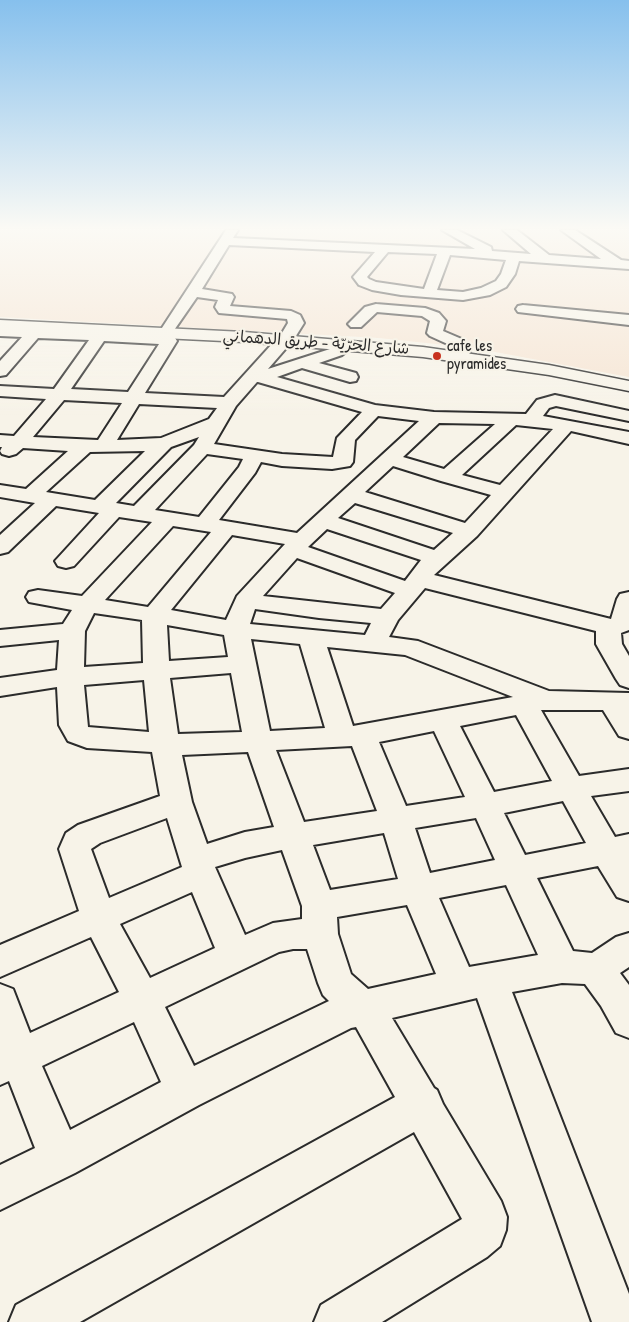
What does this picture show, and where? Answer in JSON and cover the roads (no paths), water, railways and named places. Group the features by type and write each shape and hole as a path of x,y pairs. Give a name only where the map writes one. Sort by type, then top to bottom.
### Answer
{"main road":[{"name":"شارع الحرّيّة - طريق الدهماني","path":"0,323 285,338 462,355 560,369 629,382"},
{"name":"شارع الحرّيّة - طريق الدهماني","path":"285,338 462,355 629,386"}],"street":[{"path":"140,512 202,448 230,403 256,377 296,323 295,318 291,315 224,310 222,308 227,297 194,292 166,331"},
{"path":"416,292 463,296 486,292"},
{"path":"356,324 370,310 376,308 425,312 434,316 438,321 435,332 458,343 462,349 462,355"},
{"path":"523,309 605,312 629,320"},
{"path":"605,312 602,328 603,332 609,333"},
{"path":"0,331 161,338 169,341 135,397 94,446 41,498 0,547"},
{"path":"0,372 34,333"},
{"path":"0,457 19,442 59,394 100,336"},
{"path":"256,377 336,352 347,344"},
{"path":"301,363 350,378"},
{"path":"256,377 374,410 434,417 521,419 567,424 629,438"},
{"path":"0,391 230,403"},
{"path":"448,476 521,419 543,404 555,400 629,416"},
{"path":"202,448 282,460 343,462 346,438 374,410"},
{"path":"338,1322 471,1241 484,1230 486,1216 365,1007 351,999 336,983 293,836 258,740 236,629 246,601 297,544 434,417"},
{"path":"0,441 94,446 142,446 164,443 216,423"},
{"path":"373,644 387,617 425,569 469,531 567,424"},
{"path":"66,561 108,507 164,443"},
{"path":"235,954 199,867 177,802 165,743 156,672 154,615 217,525 253,459 252,454"},
{"path":"389,459 503,492"},
{"path":"0,491 217,525 297,544 414,585 454,590 608,626 614,627 624,624 629,599"},
{"path":"352,494 469,531"},
{"path":"169,517 86,606 72,631 70,678 73,725 78,734 87,738 183,745 352,736 535,703 621,702 629,729"},
{"path":"324,521 437,558"},
{"path":"38,597 236,629 409,647 535,703 571,788 618,849 629,887"},
{"path":"246,601 320,612 387,617"},
{"path":"608,626 609,644 629,679"},
{"path":"0,638 72,631"},
{"path":"311,638 352,736 396,819 418,889 474,983 616,1322"},
{"path":"0,687 70,678 242,664"},
{"path":"442,719 515,870 579,968 614,994 629,1021"},
{"path":"0,961 99,919 245,845 485,806 571,788 629,780"},
{"path":"177,802 89,834 77,842 75,855 99,919 142,999 185,1091"},
{"path":"10,1062 235,954 273,938 293,934 319,920 418,889 618,849"},
{"path":"0,1188 185,1091 343,1013 474,983 579,968 629,948"},
{"path":"0,1001 10,1062 60,1158"},
{"path":"33,1322 422,1104"}],"place":[{"name":"cafe les pyramides","path":"437,356"}]}
